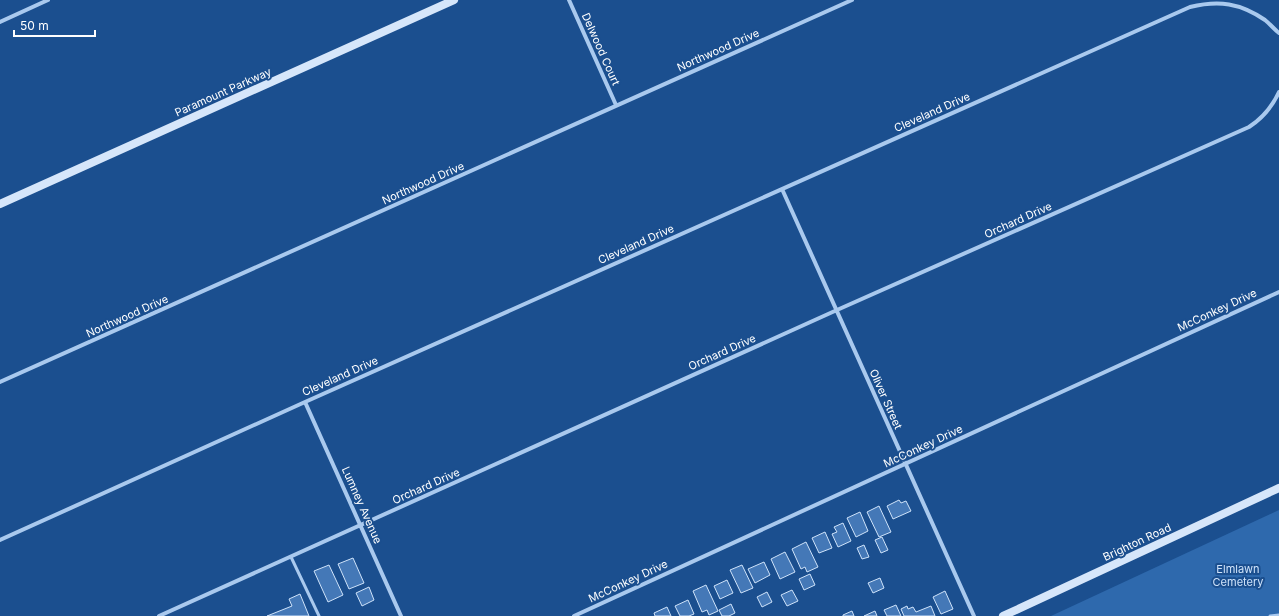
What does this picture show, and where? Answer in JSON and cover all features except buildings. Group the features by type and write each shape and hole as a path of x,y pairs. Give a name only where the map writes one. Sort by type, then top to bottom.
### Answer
{"street":[{"path":"0,22 48,0"},
{"name":"Paramount Parkway","path":"0,204 454,0"},
{"name":"Delwood Court","path":"569,0 616,105"},
{"name":"Northwood Drive","path":"0,382 852,0"},
{"name":"Cleveland Drive","path":"0,540 782,188 1190,7 1202,3 1214,2 1227,3 1242,7 1266,21 1279,33"},
{"name":"Orchard Drive","path":"159,616 837,310 1249,127 1258,121 1268,111 1279,92"},
{"name":"Oliver Street","path":"782,188 974,616"},
{"name":"McConkey Drive","path":"574,616 1279,292"},
{"name":"Lumney Avenue","path":"305,402 401,615"},
{"name":"Brighton Road","path":"1003,616 1279,488"}],"lane":[{"path":"291,557 319,616"},
{"path":"395,616 401,615"},
{"path":"1270,616 1279,615"}],"green space":[{"name":"Elmlawn Cemetery","path":"1279,510 1279,616 1051,616"}]}
